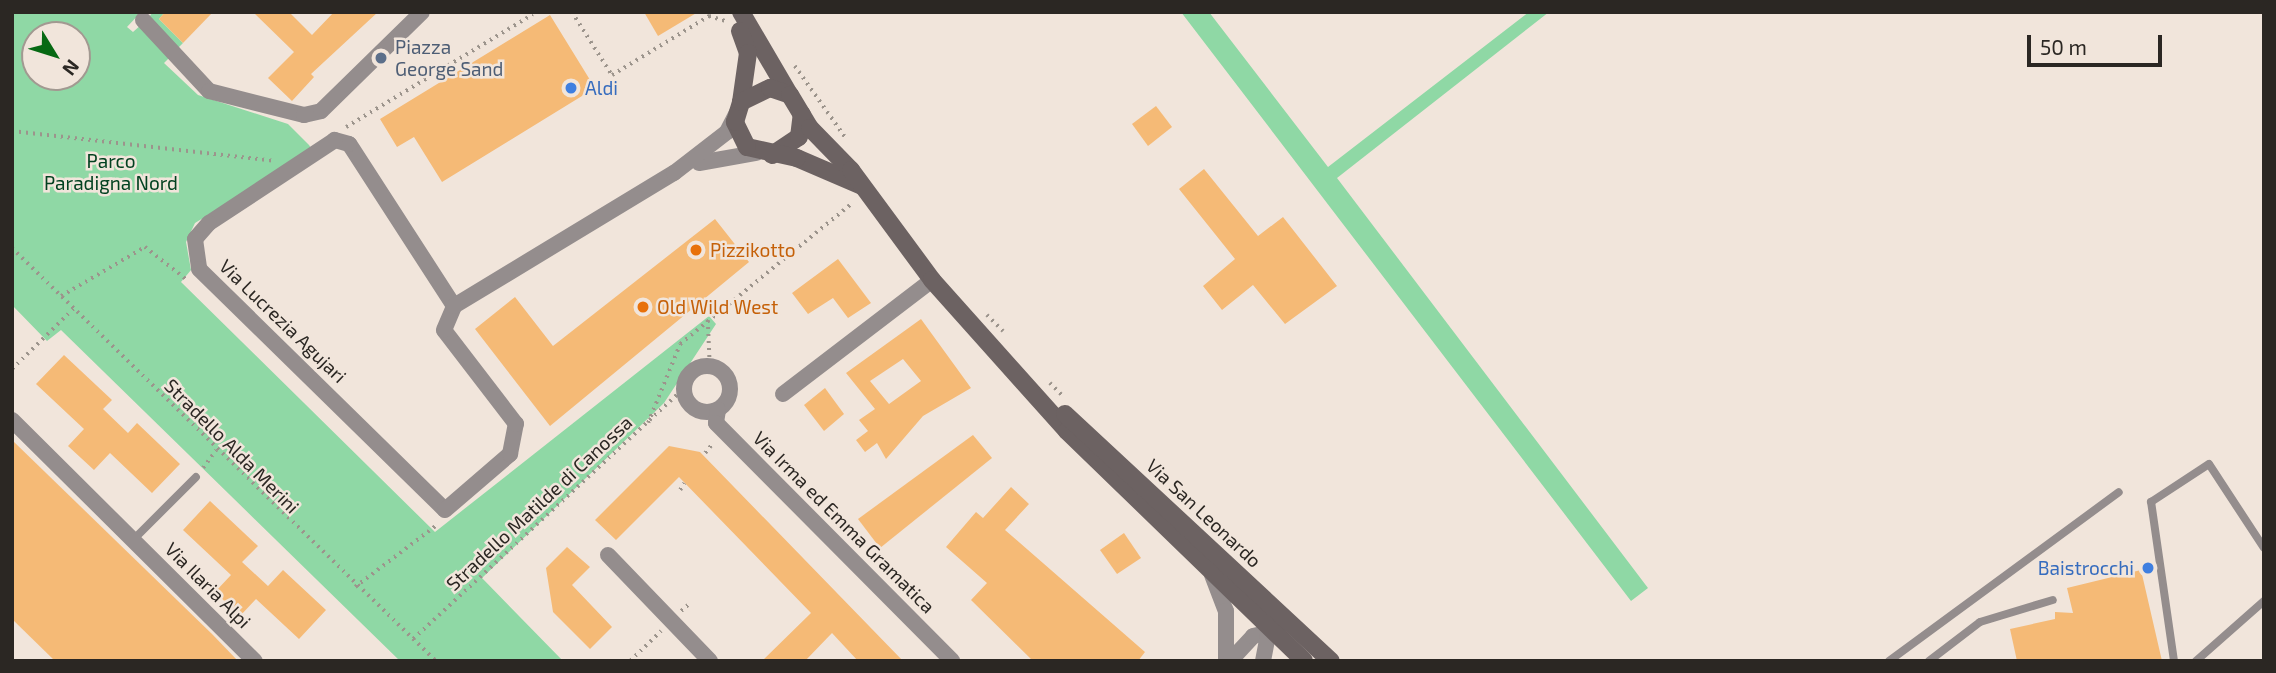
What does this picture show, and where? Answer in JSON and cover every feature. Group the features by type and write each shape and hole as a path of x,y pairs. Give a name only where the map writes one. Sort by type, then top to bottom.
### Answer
{"main road":[{"path":"735,12 748,53 739,107 741,140 764,154 797,158 862,187"},
{"path":"741,12 802,114 793,146 764,154"},
{"path":"739,107 770,88 790,95"},
{"name":"Via San Leonardo","path":"802,114 862,187 932,280 1045,400 1205,542 1331,661"},
{"name":"Via San Leonardo","path":"1045,400 1067,431 1208,571 1304,661"}],"street":[{"path":"143,20 209,91 304,115 321,111 422,12"},
{"path":"445,510 510,454 516,424 444,330 454,306 674,173 727,132 739,107"},
{"name":"Via Lucrezia Agujari","path":"445,510 199,269 194,250 200,230 335,140 349,144 454,306"},
{"path":"674,173 717,155 764,154"},
{"path":"783,394 932,280"},
{"path":"710,366 730,382 727,402 718,410 693,408 684,388 691,373 710,366"},
{"name":"Via Irma ed Emma Gramatica","path":"718,410 716,423 953,661"},
{"name":"Via Ilaria Alpi","path":"12,420 255,661"},
{"path":"1205,542 1270,616 1271,630 1263,661"},
{"path":"608,555 710,661"},
{"path":"1208,571 1226,611 1228,661"},
{"path":"1228,661 1248,639 1271,630 1288,633 1318,661"}],"lane":[{"path":"2174,661 2151,502 2209,464 2264,548"},
{"path":"133,540 196,477"},
{"path":"1889,661 2119,492"},
{"path":"1929,661 1980,622 2053,600"},
{"path":"2196,661 2264,601"}],"path":[{"path":"793,62 847,140"},
{"path":"61,296 145,247 183,282 199,269"},
{"name":"Stradello Alda Merini","path":"12,248 355,587 436,661"},
{"path":"979,306 1010,339"},
{"path":"12,369 73,309"},
{"path":"708,320 710,366"},
{"path":"1043,375 1069,402"},
{"name":"Stradello Matilde di Canossa","path":"413,639 684,388"},
{"path":"705,453 708,448"},
{"path":"196,477 216,450"},
{"path":"680,490 684,483"},
{"path":"355,587 440,522 445,510"},
{"path":"630,661 671,621"}],"green space":[{"name":"Parco Paradigna Nord","path":"12,12 141,12 127,27 133,32 142,24 173,54 164,63 198,95 288,124 309,145 313,151 195,223 186,242 191,270 181,282 435,532 709,316 716,324 664,403 482,578 563,661 400,661 61,330 47,341 12,305"},
{"path":"153,12 165,12 159,19 183,43 177,49 149,17"},
{"path":"1181,12 1209,12 1328,167 1529,12 1549,12 1337,178 1648,588 1631,601"}],"building":[{"path":"165,12 213,12 183,43 159,19"},
{"path":"253,12 289,12 312,35 334,12 378,12 311,74 314,77 292,101 268,78 294,52"},
{"path":"644,12 698,12 658,36"},
{"path":"550,15 595,88 442,182 414,137 397,147 380,119"},
{"path":"1156,106 1172,127 1148,146 1132,124"},
{"path":"1204,169 1258,236 1283,217 1337,286 1285,324 1253,285 1222,310 1203,286 1235,259 1179,189"},
{"path":"715,219 749,262 550,426 475,329 515,297 553,346"},
{"path":"838,259 871,303 848,318 833,298 808,314 792,293"},
{"path":"921,319 971,388 923,416 886,459 877,443 865,452 856,440 868,431 859,420 875,409 846,373","holes":["903,359 921,381 889,404 870,381"]},
{"path":"64,355 112,400 103,409 128,433 137,423 180,464 152,493 110,453 94,470 68,446 84,429 36,384"},
{"path":"825,388 844,414 824,431 804,405"},
{"path":"973,435 992,458 880,548 858,519"},
{"path":"12,440 238,661 55,661 12,619"},
{"path":"669,446 700,452 903,661 858,661 832,633 805,661 762,661 811,613 679,477 616,540 595,520"},
{"path":"1011,487 1029,504 1005,530 1145,652 1138,661 1033,661 971,600 987,583 946,547 976,512 983,518"},
{"path":"210,501 258,546 242,562 268,586 283,570 326,610 299,639 256,599 240,616 215,592 231,575 183,530"},
{"path":"1124,533 1141,558 1117,574 1100,550"},
{"path":"567,547 590,567 572,585 612,627 590,649 553,612 546,568"},
{"path":"2141,570 2162,661 2017,661 2010,629 2055,619 2055,612 2073,613 2067,588"}],"place":[{"name":"Piazza George Sand","path":"381,58"},
{"name":"Aldi","path":"571,88"},
{"name":"Pizzikotto","path":"696,250"},
{"name":"Old Wild West","path":"643,307"},
{"name":"Baistrocchi","path":"2148,568"}]}
